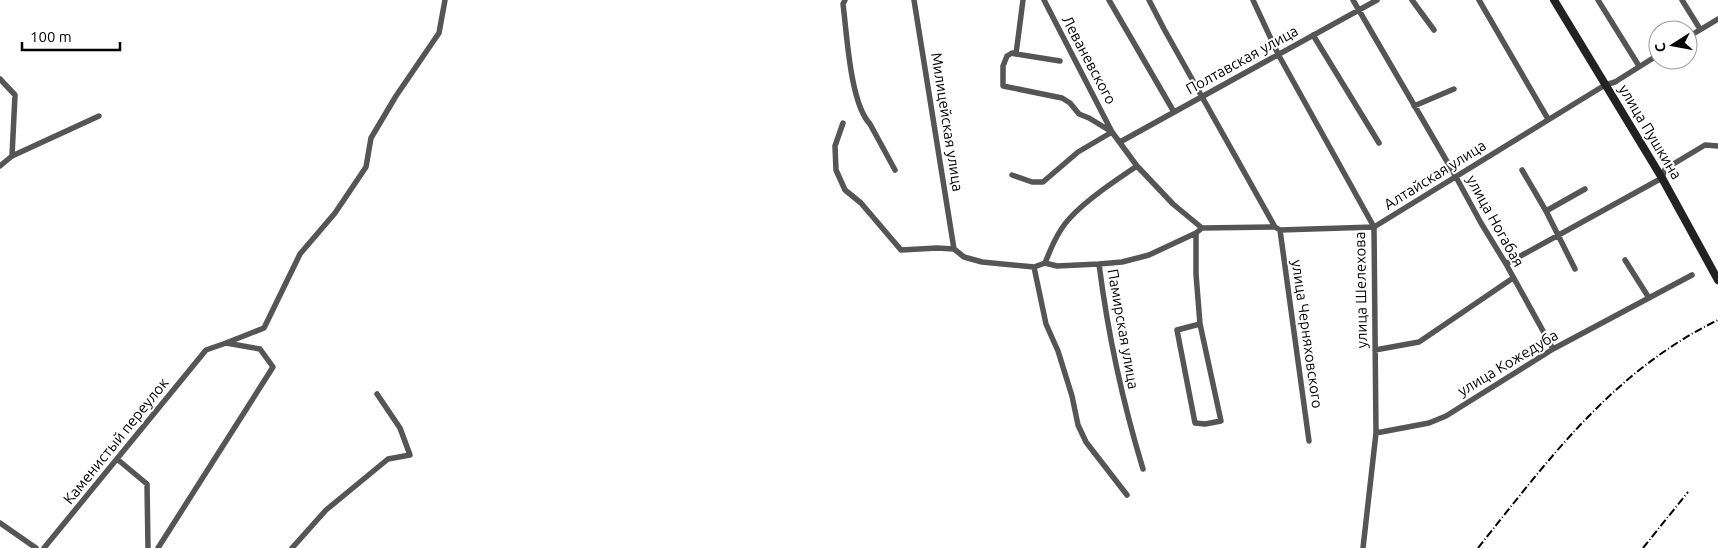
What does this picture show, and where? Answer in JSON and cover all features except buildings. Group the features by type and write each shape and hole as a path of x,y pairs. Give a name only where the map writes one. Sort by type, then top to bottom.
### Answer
{"street":[{"path":"226,343 264,328 300,254 335,213 366,167 371,138 396,96 439,34 444,0"},
{"path":"844,0 854,92 864,118 870,124 895,170"},
{"name":"Милицейская улица","path":"914,0 954,249"},
{"path":"1016,54 1023,0"},
{"name":"Леваневского","path":"1044,0 1112,132 1137,166 1173,204 1202,228"},
{"path":"1109,0 1174,112"},
{"name":"улица Черняховского","path":"1150,0 1164,29 1278,229 1309,441"},
{"name":"улица Шелехова","path":"1253,0 1278,54 1374,227 1376,433 1363,548"},
{"name":"улица Ногабая","path":"1353,0 1553,349"},
{"name":"Полтавская улица","path":"1120,142 1377,0"},
{"path":"1412,0 1434,30"},
{"path":"1479,0 1548,119"},
{"name":"улица Пушкина","path":"1554,0 1662,178 1718,280"},
{"path":"1598,0 1639,66"},
{"path":"1682,0 1700,30 1718,19"},
{"path":"1313,35 1379,144"},
{"name":"Леваневского","path":"1060,61 1012,53 1007,56 1003,66 1003,86 1062,98 1070,103 1079,114 1090,118 1112,132"},
{"name":"Алтайская улица","path":"1202,228 1374,227 1548,119 1605,85 1615,82 1648,61"},
{"path":"0,79 15,95 12,156"},
{"path":"1414,106 1454,89"},
{"path":"0,166 12,156 98,116"},
{"path":"842,123 835,146 836,170 845,190 861,203 901,250 954,249 964,257 982,262 1034,267 1045,263 1057,266 1098,264"},
{"path":"1012,175 1032,182 1043,182 1078,152 1112,132"},
{"path":"1506,264 1662,178 1665,169 1705,145 1718,146"},
{"path":"1045,263 1052,244 1069,219 1112,182 1137,166"},
{"path":"1522,170 1576,269"},
{"path":"1546,211 1585,189"},
{"path":"1200,324 1176,330 1195,422 1205,424 1221,421 1200,324 1196,274 1196,233 1202,228"},
{"name":"Памирская улица","path":"1143,469 1119,385 1105,315 1098,264 1122,262 1149,255 1196,233"},
{"path":"1625,260 1649,298"},
{"path":"1034,267 1046,324 1058,351 1072,396 1078,426 1086,442 1127,495"},
{"name":"улица Кожедуба","path":"1376,433 1429,423 1446,416 1553,349 1692,275"},
{"path":"1375,350 1419,342 1513,278"},
{"path":"158,548 273,367 260,349 226,343"},
{"name":"Каменистый переулок","path":"44,548 206,350 226,343"},
{"path":"292,548 326,510 388,459 410,455 400,428 377,394"},
{"path":"117,459 147,484 148,548"},
{"path":"0,524 36,548"}],"railway":[{"path":"1478,548 1557,450 1615,391 1646,365 1680,341 1718,320"},
{"path":"1643,548 1688,492"}]}
